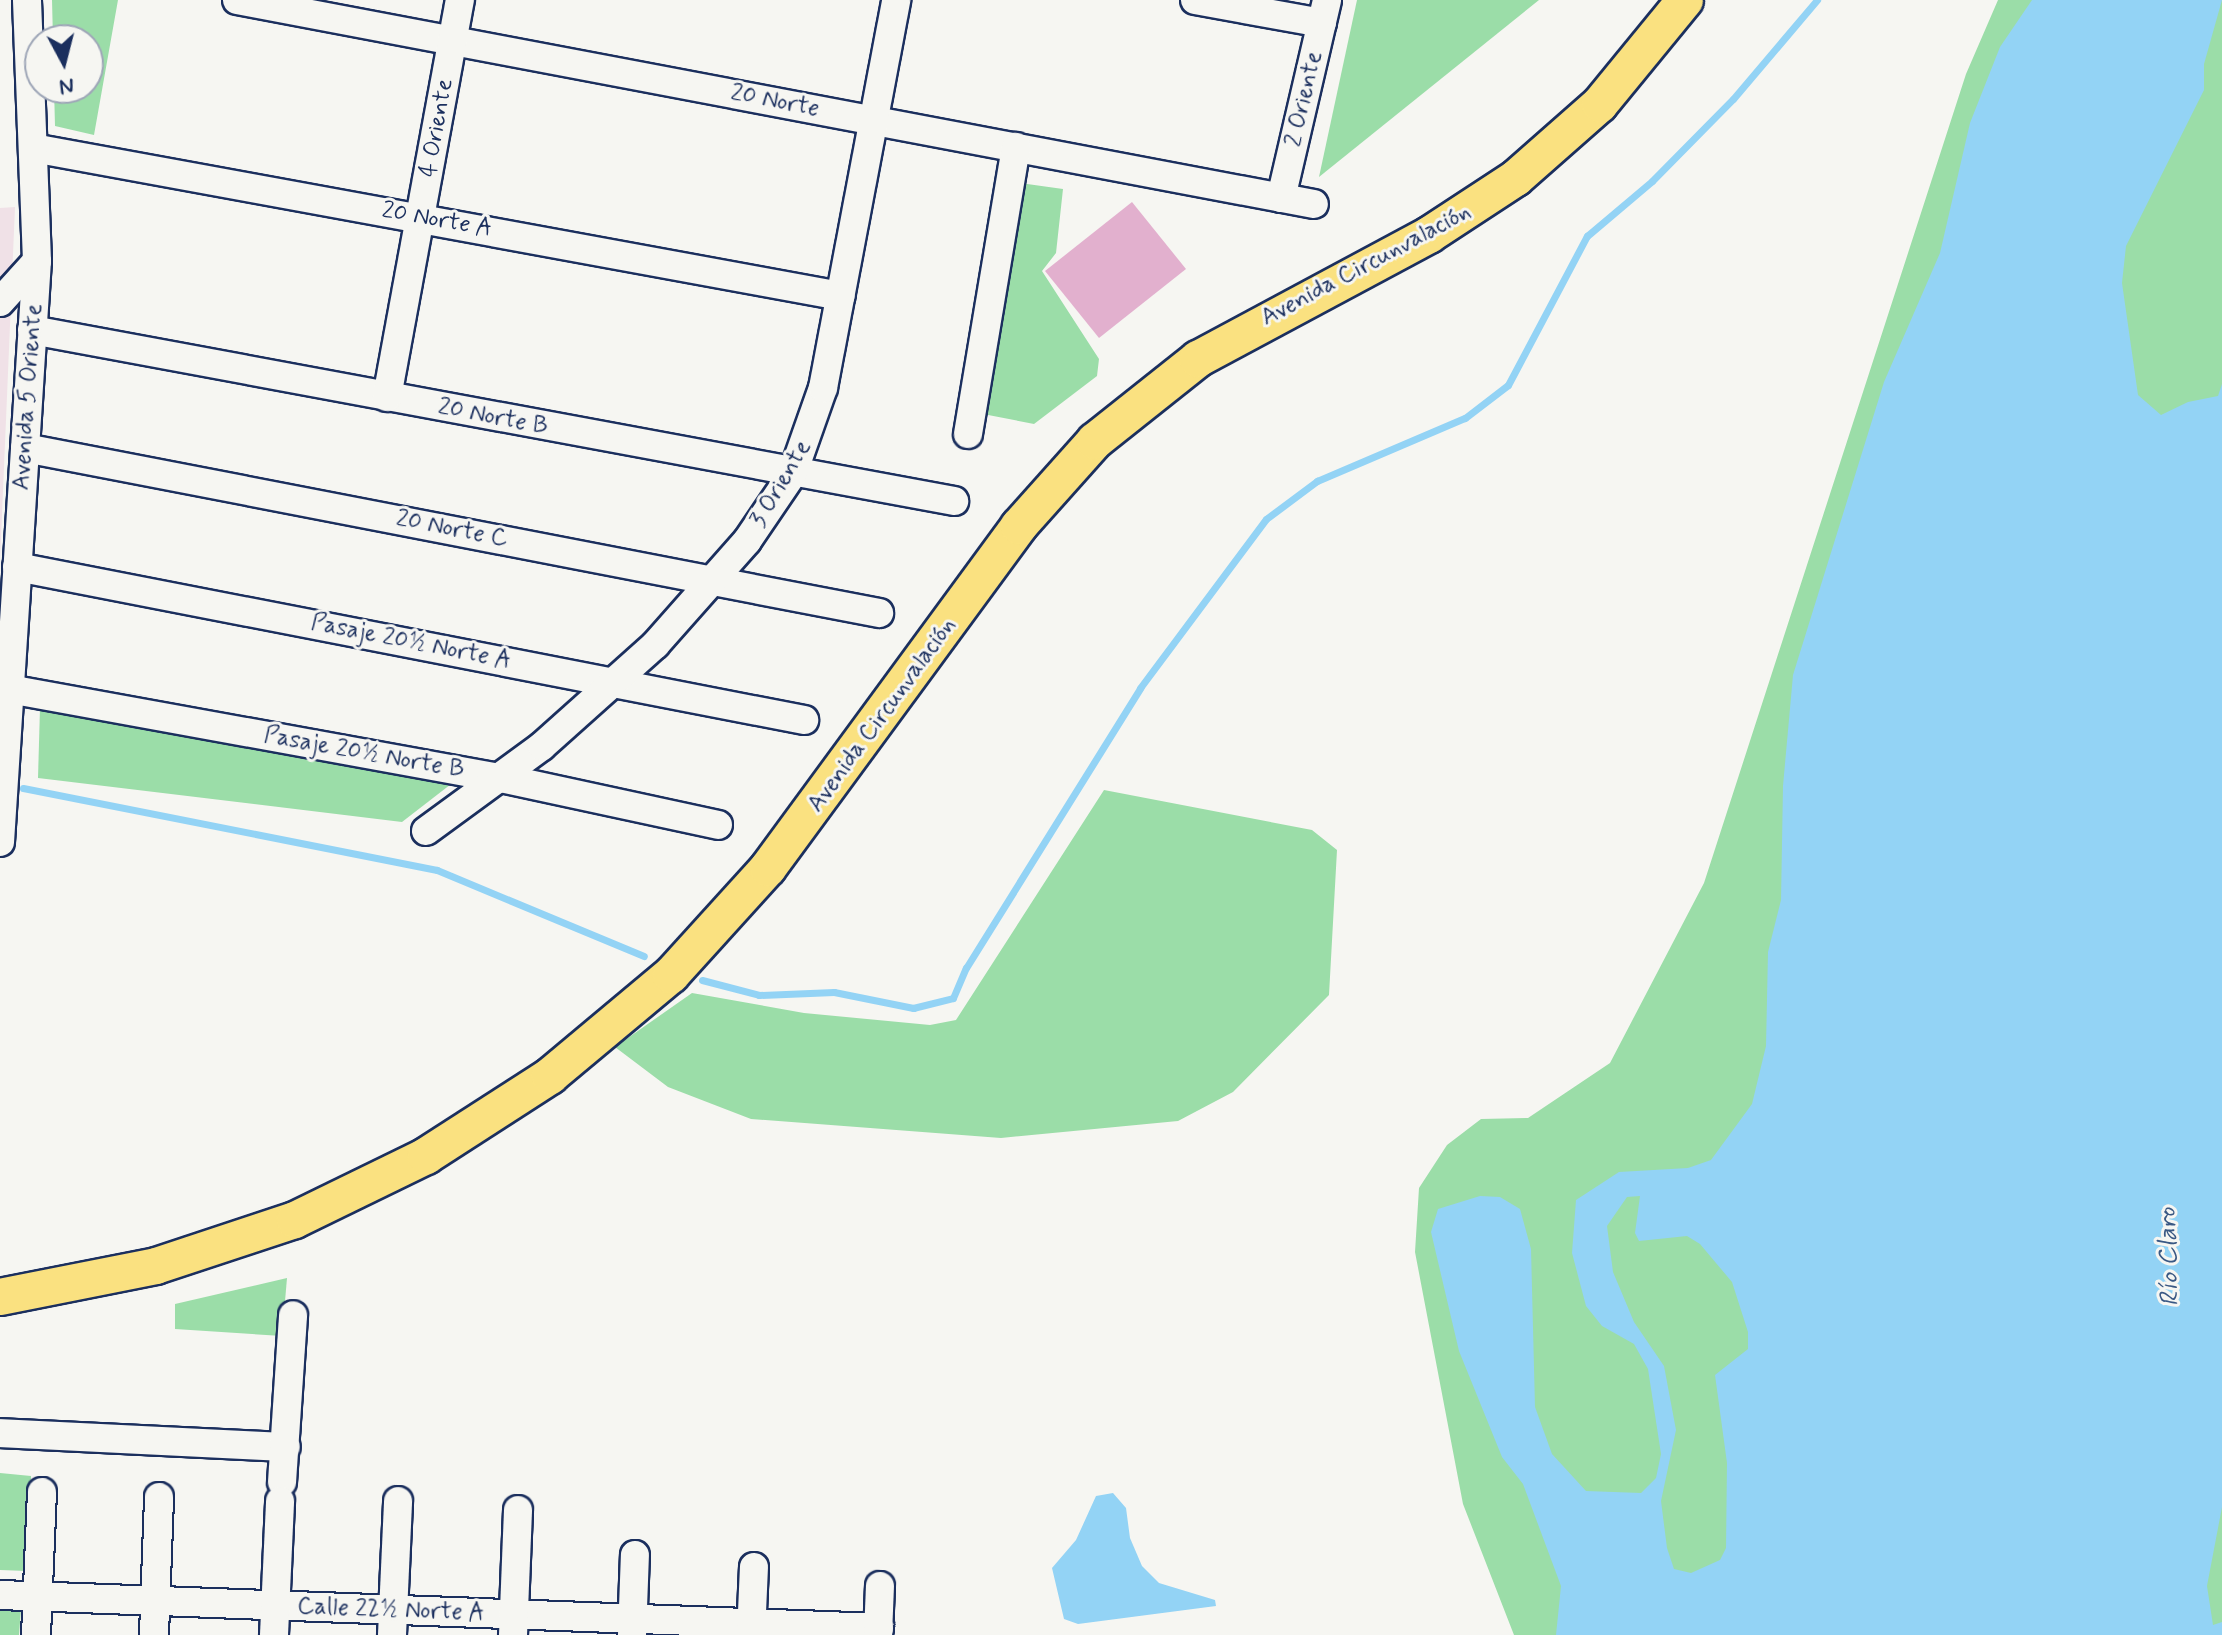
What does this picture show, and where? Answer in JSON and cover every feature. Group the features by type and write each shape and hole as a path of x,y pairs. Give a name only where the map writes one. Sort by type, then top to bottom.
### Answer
{"main road":[{"name":"Avenida Circunvalación","path":"0,1297 156,1266 295,1220 426,1156 550,1076 633,1010 738,903 843,772 1019,526 1095,441 1198,359 1429,235 1516,178 1608,96 1685,0"}],"street":[{"name":"Avenida 5 Oriente","path":"0,842 37,261 33,148 26,76 27,0"},
{"name":"20 Norte","path":"237,0 1314,204"},
{"name":"4 Oriente","path":"387,397 460,0"},
{"name":"3 Oriente","path":"426,831 501,778 617,681 716,579 793,473 816,417 896,0"},
{"path":"1195,0 1324,12"},
{"name":"2 Oriente","path":"1281,198 1324,12"},
{"path":"968,434 1016,147"},
{"name":"20 Norte A","path":"33,148 421,216 841,296"},
{"path":"0,302 37,261"},
{"name":"20 Norte B","path":"32,330 954,501"},
{"name":"20 Norte C","path":"25,448 716,579 879,613"},
{"name":"Pasaje 20½ Norte A","path":"17,567 617,681 804,720"},
{"name":"Pasaje 20½ Norte B","path":"9,689 501,778 718,825"},
{"path":"274,1635 293,1315"},
{"path":"0,1433 286,1447"},
{"path":"36,1635 42,1492"},
{"path":"154,1635 159,1497"},
{"path":"393,1622 398,1501"},
{"path":"513,1625 518,1510"},
{"path":"633,1627 635,1555"},
{"path":"751,1629 754,1567"},
{"path":"878,1632 880,1586"},
{"name":"Calle 22½ Norte A","path":"0,1595 275,1606 393,1622 878,1632"}],"shaded area":[{"path":"15,207 0,562 0,208"}],"green space":[{"path":"52,0 118,0 104,79 104,24 53,24"},
{"path":"1357,0 1539,0 1319,177"},
{"path":"1998,0 2222,0 2222,1635 1514,1635 1463,1504 1415,1252 1419,1188 1447,1145 1481,1119 1528,1118 1610,1063 1704,883 1966,74"},
{"path":"54,104 100,104 94,135 55,126"},
{"path":"1020,183 1063,189 1056,253 1042,271 1099,359 1097,376 1034,424 983,414"},
{"path":"40,708 455,781 402,822 38,778"},
{"path":"1104,790 1312,830 1337,850 1329,995 1233,1092 1178,1121 1001,1138 751,1119 668,1087 615,1047 692,993 804,1013 930,1025 956,1020"},
{"path":"287,1278 282,1336 175,1329 175,1304"},
{"path":"0,1473 31,1476 27,1571 0,1570"},
{"path":"0,1608 21,1609 19,1635 0,1635"}],"water":[{"name":"Río Claro","path":"2032,0 2222,0 2204,64 2204,90 2126,246 2122,283 2138,395 2161,415 2188,402 2218,396 2222,384 2222,1507 2207,1586 2213,1625 2222,1622 2222,1635 1556,1635 1561,1586 1523,1484 1502,1457 1459,1351 1431,1232 1438,1209 1480,1196 1500,1197 1520,1209 1531,1249 1535,1407 1552,1454 1586,1491 1641,1493 1656,1478 1661,1454 1648,1369 1634,1344 1602,1326 1586,1306 1572,1253 1576,1200 1619,1172 1688,1168 1711,1160 1752,1104 1766,1046 1768,952 1781,900 1783,786 1793,675 1884,382 1940,253 1970,123 2000,47","holes":["1640,1196 1635,1233 1639,1241 1687,1236 1700,1244 1732,1282 1748,1332 1748,1349 1715,1375 1727,1463 1726,1548 1720,1560 1691,1573 1674,1569 1667,1548 1661,1501 1676,1430 1664,1366 1634,1322 1613,1272 1607,1226 1627,1197"]},
{"path":"1113,1493 1126,1508 1130,1538 1142,1566 1159,1583 1215,1600 1216,1606 1078,1624 1064,1619 1052,1568 1076,1540 1096,1496"}],"building":[{"path":"1132,202 1186,269 1099,338 1045,271"}],"waterway":[{"path":"702,980 759,995 834,992 913,1008 953,998 966,968 1140,688 1266,519 1317,481 1465,418 1508,385 1587,236 1652,181 1733,99 1817,0"},
{"path":"23,788 437,870 644,956"}]}
